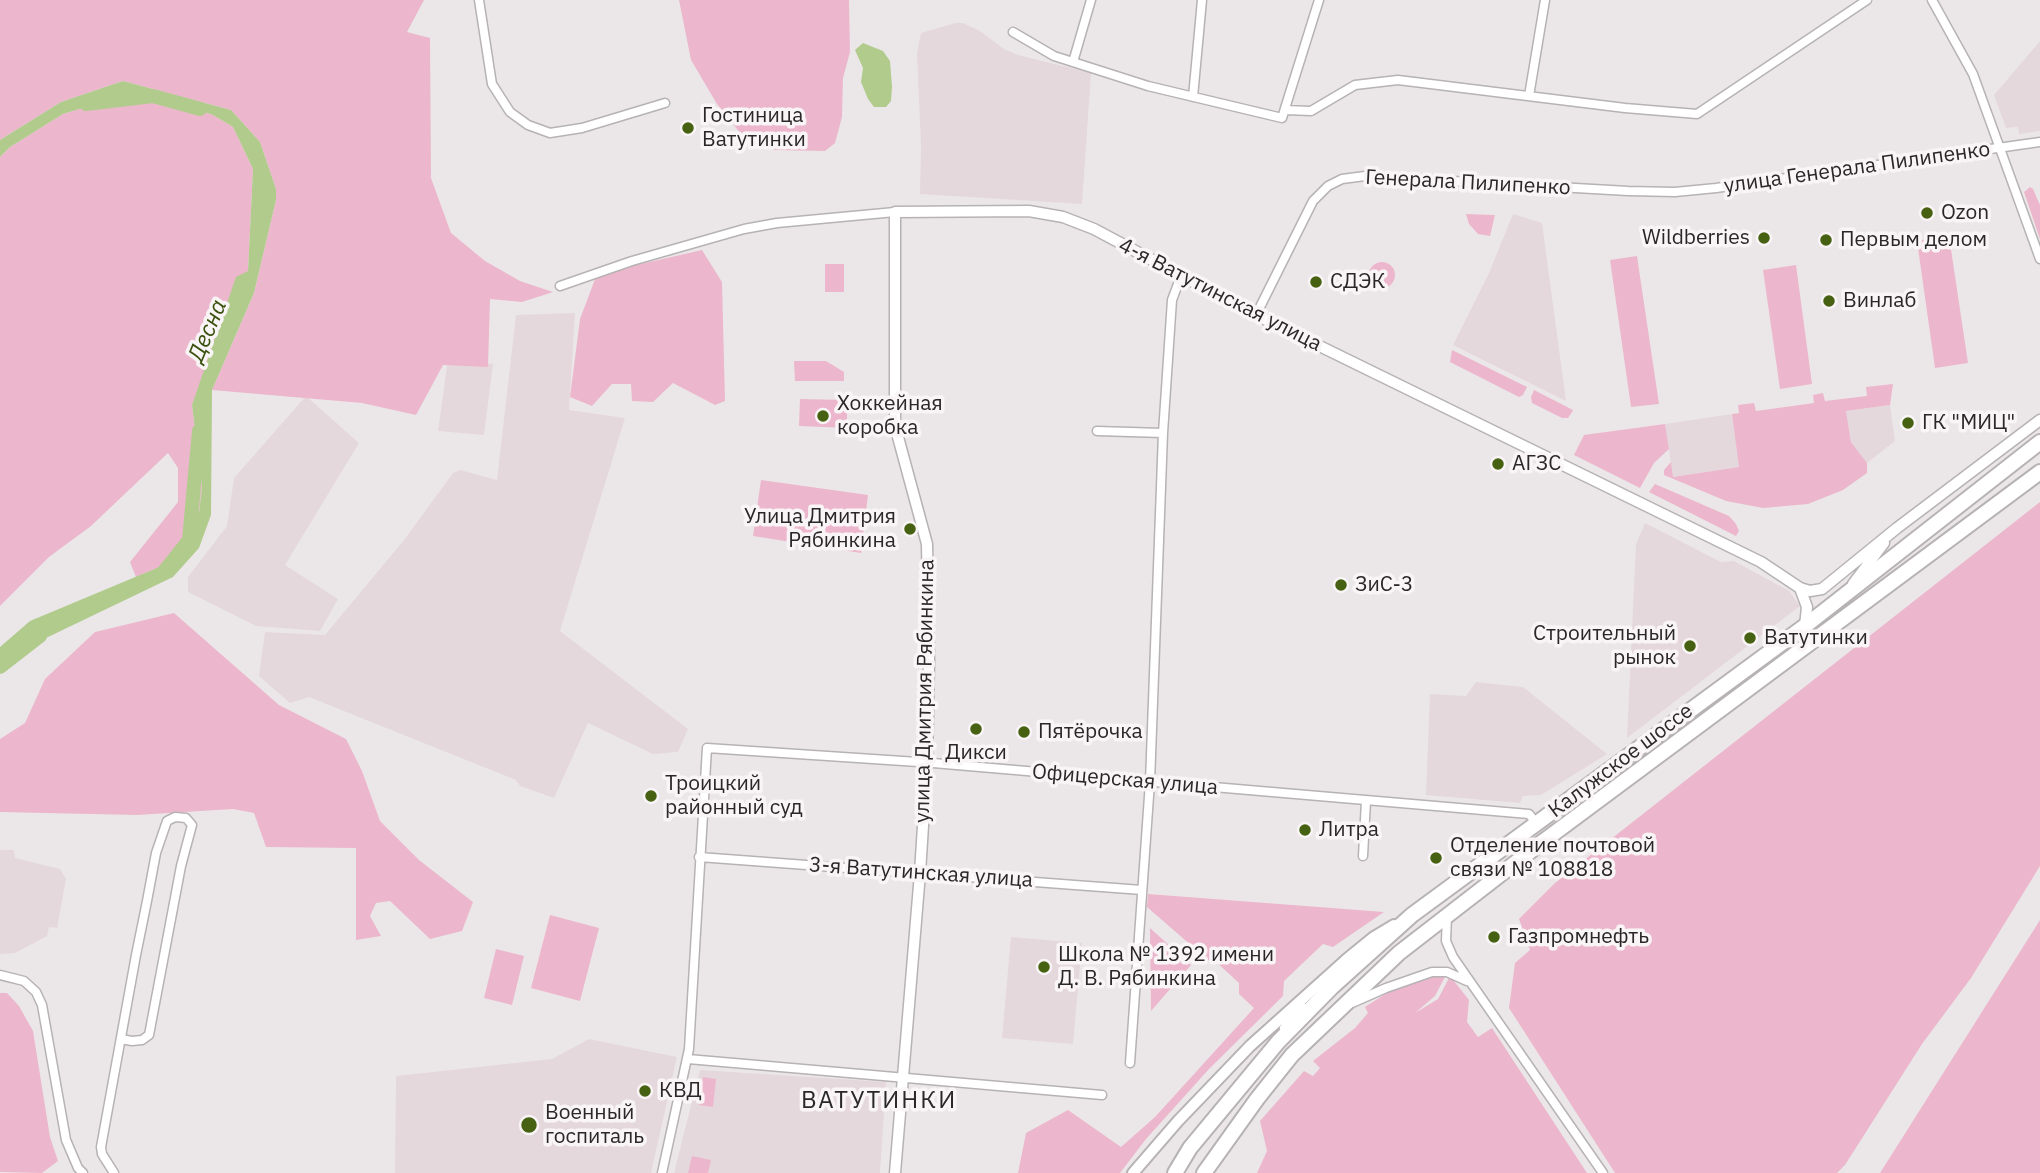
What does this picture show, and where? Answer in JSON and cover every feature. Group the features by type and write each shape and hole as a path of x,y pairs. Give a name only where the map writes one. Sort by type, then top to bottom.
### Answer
{"highway":[{"name":"Калужское шоссе","path":"1175,1173 1190,1149 1250,1074 1332,987 1412,915 1805,626 2040,442"},
{"name":"Калужское шоссе","path":"1204,1173 1292,1055 1399,953 1447,914 2040,472"}],"main road":[{"path":"1133,1173 1213,1084 1313,988 1374,937 1412,915"}],"street":[{"path":"479,0 492,84 510,112 528,125 550,133 582,128 665,103"},
{"path":"1073,62 1091,0"},
{"path":"1193,97 1202,0"},
{"path":"1013,32 1054,56 1149,86 1282,118 1319,0"},
{"path":"1529,96 1545,0"},
{"path":"1285,110 1311,111 1355,85 1398,80 1697,114 1867,0"},
{"path":"1932,0 1973,74 2040,259"},
{"name":"улица Генерала Пилипенко","path":"1675,192 2040,142"},
{"name":"Генерала Пилипенко","path":"1256,315 1313,201 1328,186 1342,179 1365,176 1675,192"},
{"name":"4-я Ватутинская улица","path":"560,286 656,254 744,229 777,223 895,212 1010,210 1046,213 1094,229 1256,315 1733,547 1800,588"},
{"name":"улица Дмитрия Рябинкина","path":"895,212 895,426 928,544 929,559 927,763 895,1173"},
{"path":"1130,1063 1150,782 1163,433 1172,300 1181,276"},
{"path":"1800,588 1810,591 1822,589 2040,420"},
{"path":"1097,431 1163,433"},
{"path":"1846,594 1878,550 1904,523"},
{"path":"1800,588 1807,607 1805,626"},
{"name":"Офицерская улица","path":"699,857 707,748 927,763 1529,814 1537,824"},
{"path":"1363,856 1366,801"},
{"path":"114,1173 102,1154 101,1147 121,1039 156,853 167,821 175,817 186,818 192,825 181,866 149,1035 142,1040 121,1039"},
{"path":"662,1173 688,1059 699,857"},
{"name":"3-я Ватутинская улица","path":"699,857 1142,890"},
{"path":"1447,914 1446,941 1453,957 1603,1173"},
{"path":"1340,1009 1386,988 1440,971 1453,973 1473,984"},
{"path":"0,975 24,981 36,992 42,1005 66,1140 78,1168 83,1173"},
{"path":"1250,1074 1313,988"},
{"path":"688,1059 1102,1095"}],"shaded area":[{"path":"0,0 424,0 407,32 430,38 431,178 451,233 485,261 520,281 553,292 522,302 490,299 488,367 443,365 416,415 362,403 212,390 254,293 276,200 276,189 260,142 231,110 123,81 61,102 0,140"},
{"path":"679,0 849,0 850,52 843,78 842,117 835,143 825,151 775,150 751,142 741,134 717,104 691,60"},
{"path":"963,23 980,31 1004,49 1018,55 1091,73 1082,204 920,194 917,53 921,33"},
{"path":"2040,41 2040,131 2019,134 2018,127 2006,128 1994,95"},
{"path":"863,43 883,51 890,61 891,101 886,107 874,107 861,82 863,68 855,50"},
{"path":"123,81 231,110 260,142 276,189 276,200 254,293 212,390 211,515 199,548 173,577 21,650 0,668 0,647 30,621 176,560 199,512 202,487 192,405 236,277 248,271 253,169 233,127 213,115 160,97 122,96 63,114 10,147 0,157 0,140 61,102"},
{"path":"122,96 160,97 213,115 233,127 253,169 248,271 192,405 202,487 199,512 176,560 136,577 130,562 178,502 178,468 168,453 91,526 49,557 0,606 0,157 10,147 63,114"},
{"path":"2030,187 2040,205 2040,239 2024,192"},
{"path":"1466,214 1495,215 1490,236 1478,234 1469,224"},
{"path":"1513,214 1542,223 1566,401 1453,345 1489,273"},
{"path":"1949,236 1968,363 1935,368 1917,241"},
{"path":"702,250 722,282 725,401 715,405 673,383 653,402 632,401 631,384 612,384 592,406 570,397 580,319 597,274"},
{"path":"1637,256 1659,404 1631,407 1610,260"},
{"path":"1382,262 1391,266 1395,275 1391,284 1382,288 1373,284 1369,275 1373,266"},
{"path":"825,264 844,264 844,292 825,292"},
{"path":"1796,265 1812,384 1780,389 1763,270"},
{"path":"575,313 569,410 625,418 560,631 688,729 678,752 653,754 588,723 554,798 520,786 516,780 309,697 290,703 259,676 265,632 325,635 404,540 453,473 460,470 497,480 516,315"},
{"path":"1452,350 1527,387 1523,395 1519,397 1450,362"},
{"path":"448,359 493,364 484,435 438,431"},
{"path":"794,361 826,361 844,372 844,381 795,381"},
{"path":"1893,384 1890,405 1846,411 1851,442 1867,463 1867,473 1843,490 1808,504 1763,508 1726,501 1664,475 1664,470 1671,462 1673,477 1739,467 1732,414 1739,413 1738,405 1754,403 1756,411 1814,403 1813,395 1823,393 1825,401 1867,396 1866,387"},
{"path":"1534,390 1573,410 1568,418 1562,418 1532,403"},
{"path":"306,396 359,443 285,565 338,599 320,631 256,626 188,592 188,577 227,526 234,478"},
{"name":"Хоккейная коробка","path":"800,399 847,400 847,428 799,426"},
{"path":"1890,405 1895,441 1867,463 1851,442 1846,411"},
{"path":"1732,414 1740,467 1673,477 1665,424"},
{"path":"1665,424 1669,449 1654,463 1640,488 1574,455 1584,435"},
{"path":"761,480 868,495 861,553 753,536"},
{"path":"1655,484 1729,516 1739,531 1736,536 1649,492"},
{"path":"2040,502 2040,866 1971,978 1922,1044 1845,1165 1837,1173 1615,1173 1509,1008 1515,963 1530,950 1519,919 1555,883"},
{"name":"Строительный рынок","path":"1645,523 1721,562 1734,561 1789,591 1800,606 1627,738 1636,544"},
{"path":"174,613 279,705 346,739 362,771 380,821 419,860 473,902 462,931 430,939 390,901 376,903 370,916 381,936 356,940 356,848 266,847 254,813 233,809 137,815 0,812 0,739 25,723 45,679 95,632"},
{"path":"1476,682 1523,687 1607,754 1541,795 1523,796 1520,803 1426,795 1430,694 1466,696"},
{"path":"0,850 14,850 15,858 60,869 66,879 57,928 49,927 47,936 15,953 0,954"},
{"path":"1148,894 1384,912 1333,947 1323,944 1284,981 1283,996 1209,1069 1146,1139 1120,1173 1018,1173 1026,1133 1068,1110 1121,1147 1155,1117 1254,1008 1239,994 1239,983 1147,907"},
{"path":"550,915 599,928 580,1001 531,988"},
{"path":"2040,920 2040,1173 1880,1173"},
{"path":"1150,928 1191,965 1151,1011"},
{"name":"Школа № 1392 имени Д. В. Рябинкина","path":"1011,937 1082,943 1073,1044 1002,1038"},
{"path":"496,949 524,956 512,1005 484,998"},
{"path":"1434,973 1446,975 1435,996 1415,1013 1438,999 1450,976 1469,1000 1467,1022 1478,1037 1492,1028 1587,1173 1257,1173 1267,1151 1260,1121 1304,1071 1313,1076 1320,1068 1313,1061 1355,1028 1368,1013 1365,1007 1407,980"},
{"path":"0,993 7,993 19,1006 33,1031 50,1137 58,1161 42,1173 0,1172"},
{"name":"Военный госпиталь","path":"589,1039 677,1057 651,1173 395,1173 396,1076 552,1059"},
{"path":"700,1070 886,1082 880,1173 674,1173"},
{"path":"703,1077 716,1079 713,1107 699,1105"},
{"path":"692,1156 711,1160 708,1173 688,1173"}],"waterway":[{"name":"Десна","path":"86,104 153,96 200,109"},
{"name":"Десна","path":"161,575 189,540 199,431"},
{"name":"Десна","path":"0,667 40,636"}],"place":[{"name":"Гостиница Ватутинки","path":"688,128"},
{"name":"Ozon","path":"1927,213"},
{"name":"Wildberries","path":"1764,238"},
{"name":"Первым делом","path":"1826,240"},
{"name":"СДЭК","path":"1316,282"},
{"name":"Винлаб","path":"1829,301"},
{"name":"Хоккейная коробка","path":"823,416"},
{"name":"ГК \"МИЦ\"","path":"1908,423"},
{"name":"АГЗС","path":"1498,464"},
{"name":"Улица Дмитрия Рябинкина","path":"910,529"},
{"name":"ЗиС-3","path":"1341,585"},
{"name":"Ватутинки","path":"1750,638"},
{"name":"Строительный рынок","path":"1690,646"},
{"name":"Дикси","path":"976,729"},
{"name":"Пятёрочка","path":"1024,732"},
{"name":"Троицкий районный суд","path":"651,796"},
{"name":"Литра","path":"1305,830"},
{"name":"Отделение почтовой связи № 108818","path":"1436,858"},
{"name":"Газпромнефть","path":"1494,937"},
{"name":"Школа № 1392 имени Д. В. Рябинкина","path":"1044,967"},
{"name":"КВД","path":"645,1091"},
{"name":"Военный госпиталь","path":"529,1125"}],"district":[{"name":"ВАТУТИНКИ","path":"879,1101"}]}
